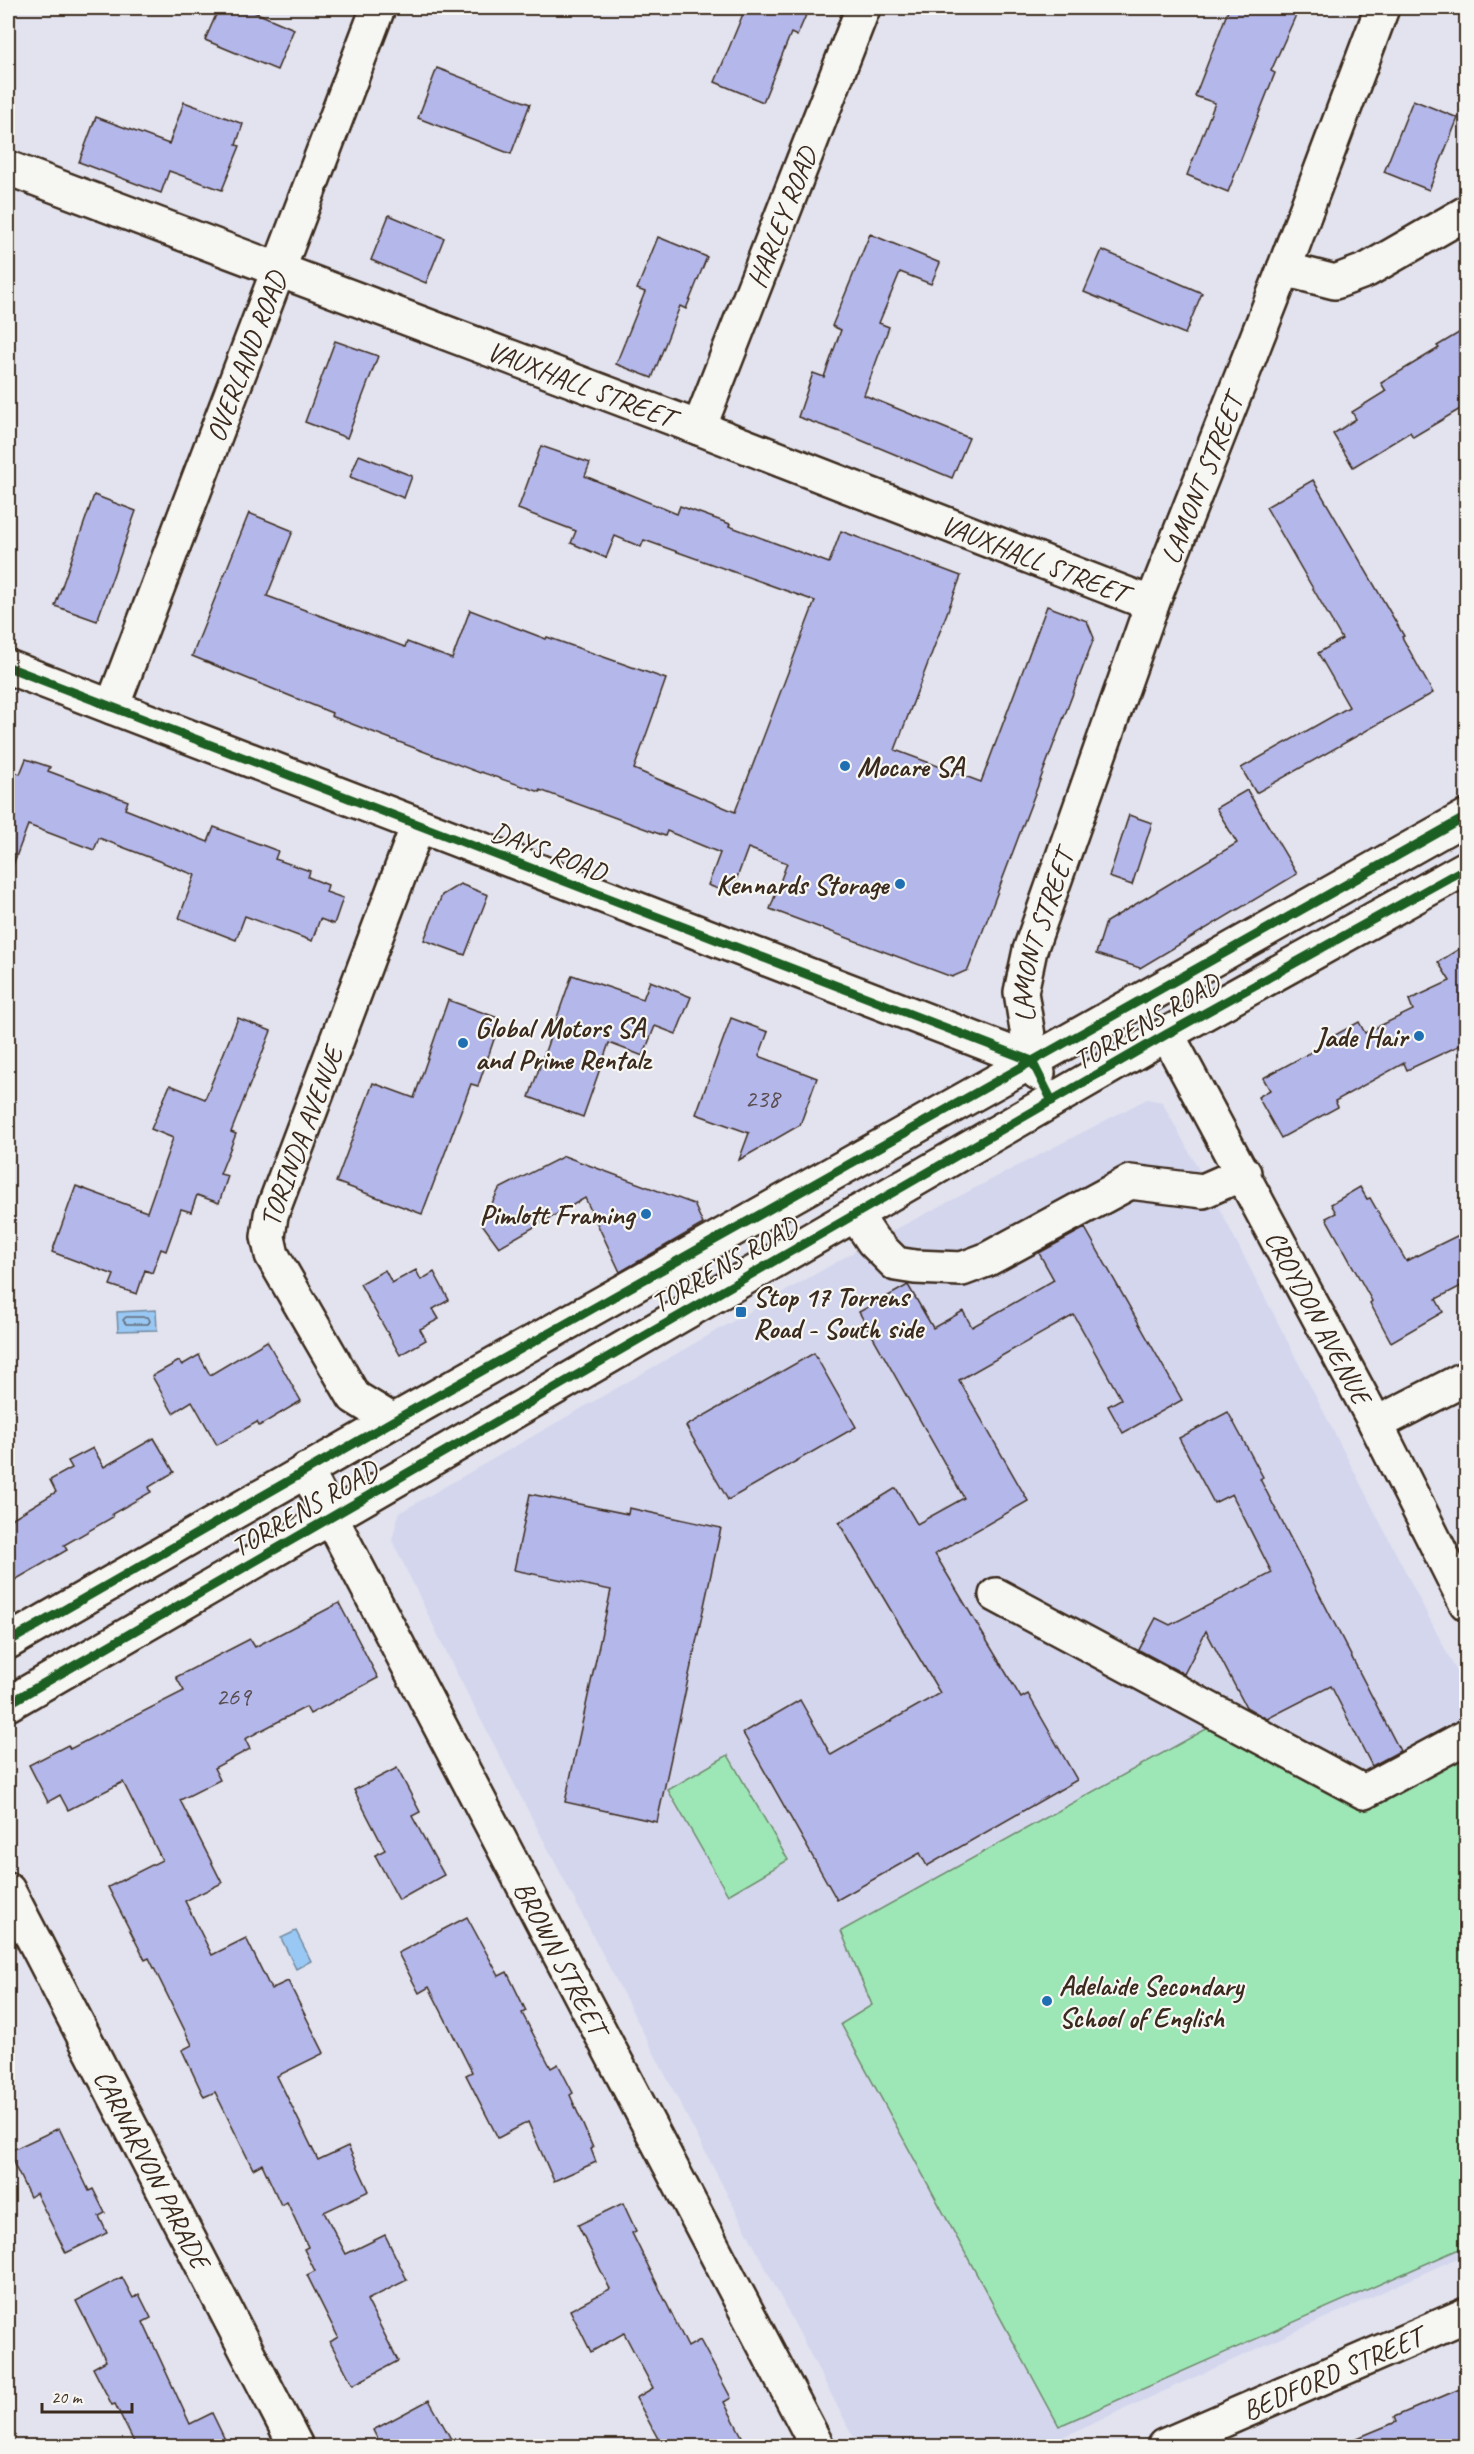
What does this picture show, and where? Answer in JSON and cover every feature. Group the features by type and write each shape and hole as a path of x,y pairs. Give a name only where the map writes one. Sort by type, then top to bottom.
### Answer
{"street":[{"name":"OVERLAND ROAD","path":"112,707 378,8"},
{"name":"HARLEY ROAD","path":"699,428 863,8"},
{"name":"LAMONT STREET","path":"1032,1061 1021,992 1030,950 1152,604 1284,268 1382,8"},
{"name":"VAUXHALL STREET","path":"8,168 699,428 1152,604"},
{"path":"1284,268 1335,282 1366,270 1467,213"},
{"name":"DAYS ROAD","path":"8,667 1032,1061"},
{"name":"TORRENS ROAD","path":"8,1642 306,1470 1467,817"},
{"name":"TORINDA AVENUE","path":"393,1421 354,1397 272,1255 268,1237 271,1215 418,825"},
{"name":"TORRENS ROAD","path":"8,1704 1167,1034 1467,868"},
{"name":"CROYDON AVENUE","path":"1167,1034 1244,1173 1467,1603"},
{"path":"1032,1061 1052,1101"},
{"path":"855,1214 873,1241 896,1264 962,1269 986,1260 1130,1182 1203,1191 1244,1173"},
{"path":"1376,1424 1467,1378"},
{"name":"BROWN STREET","path":"306,1470 818,2446"},
{"path":"996,1595 1364,1792 1467,1737"},
{"name":"CARNARVON PARADE","path":"8,1890 296,2446"},
{"name":"BEDFORD STREET","path":"1164,2446 1467,2315"}],"shaded area":[{"name":"Adelaide Secondary School of English","path":"1147,1099 1162,1102 1210,1190 1466,1690 1466,2254 1043,2446 858,2446 451,1662 392,1540 399,1513 873,1241"}],"green space":[{"path":"1208,1728 1354,1806 1466,1755 1466,2246 1059,2426 841,2024 872,2005 841,1931"},
{"path":"728,1755 788,1860 728,1895 668,1790"}],"water":[{"path":"156,1310 157,1330 118,1331 117,1312"},
{"path":"296,1931 311,1961 296,1969 281,1938"}],"building":[{"path":"219,8 245,8 294,29 277,70 205,40"},
{"path":"730,8 809,8 797,36 791,33 763,102 715,82 743,14"},
{"path":"1229,8 1280,8 1296,15 1271,71 1275,73 1228,192 1187,175 1215,103 1195,96"},
{"path":"437,68 530,104 511,154 418,118"},
{"path":"1413,100 1458,118 1429,190 1384,172"},
{"path":"184,102 243,124 236,145 240,146 222,190 169,171 161,193 79,162 96,117 169,144"},
{"path":"389,215 444,238 426,283 371,260"},
{"path":"870,234 940,263 931,284 900,272 879,323 889,327 864,395 969,438 952,478 846,434 798,417 813,373 824,377 841,330 832,326"},
{"path":"658,237 707,257 686,309 680,306 652,378 616,364 645,292 637,289"},
{"path":"1102,250 1202,293 1185,334 1084,292"},
{"path":"1467,328 1467,405 1413,437 1410,432 1353,467 1333,434 1356,419 1352,412 1386,391 1381,383"},
{"path":"335,341 378,356 347,438 305,422"},
{"path":"541,446 590,463 585,476 677,514 680,506 829,563 841,531 961,576 895,750 981,782 1047,606 1087,621 1094,638 968,970 952,977 770,909 787,863 748,848 731,894 708,885 720,853 667,831 665,836 540,790 540,792 480,773 331,716 332,713 192,656 249,513 293,531 267,596 405,647 407,642 452,659 470,610 546,639 547,637 666,679 634,769 735,812 815,601 644,540 641,547 615,536 606,558 571,543 576,531 518,509"},
{"path":"359,455 412,476 404,498 350,477"},
{"path":"1313,480 1404,636 1402,637 1433,693 1256,793 1241,768 1349,707 1318,653 1342,639 1266,507"},
{"path":"94,495 136,511 97,621 55,606"},
{"path":"26,759 50,767 48,771 128,801 125,809 208,842 214,827 278,851 275,859 310,871 308,877 328,885 326,892 343,898 334,924 320,919 312,941 245,916 236,940 179,918 195,875 99,838 94,850 28,825 10,873 8,873 8,769 20,774"},
{"path":"1247,790 1297,874 1140,968 1096,954 1106,922 1237,843 1216,808"},
{"path":"1129,815 1152,823 1132,885 1109,877"},
{"path":"460,884 488,895 465,955 424,940 442,895"},
{"path":"1467,944 1467,1042 1407,1070 1404,1063 1335,1101 1338,1107 1281,1138 1258,1097 1270,1090 1263,1078 1319,1048 1317,1045 1359,1022 1365,1033 1413,1010 1409,1000 1450,981 1438,962"},
{"path":"572,975 643,999 650,981 691,997 676,1034 655,1026 643,1056 609,1043 583,1117 529,1097"},
{"path":"448,1000 501,1019 478,1086 471,1084 422,1214 336,1182 373,1083 414,1098"},
{"path":"238,1018 271,1031 231,1132 236,1134 220,1174 228,1176 219,1203 197,1195 191,1212 181,1209 166,1251 161,1249 152,1273 145,1270 137,1294 110,1285 114,1275 52,1252 76,1186 147,1212 173,1138 151,1129 170,1085 205,1099"},
{"path":"731,1018 768,1032 759,1056 817,1078 800,1125 739,1160 749,1133 696,1114"},
{"name":"Pimlott Framing","path":"564,1156 694,1204 703,1224 620,1272 585,1198 499,1247 482,1224 499,1189"},
{"path":"1360,1187 1367,1199 1370,1198 1406,1261 1467,1231 1467,1283 1436,1299 1443,1312 1391,1342 1370,1303 1372,1301 1326,1218 1336,1213 1331,1204"},
{"path":"1085,1228 1182,1400 1123,1433 1108,1406 1121,1399 1074,1315 959,1380 1028,1501 935,1554 1021,1698 1028,1694 1077,1780 927,1866 920,1853 837,1900 743,1733 800,1700 831,1755 940,1693 839,1523 896,1488 917,1524 964,1498 859,1312 908,1285 933,1328 963,1311 972,1327 1054,1280 1039,1253"},
{"path":"385,1270 392,1283 416,1270 421,1280 434,1272 449,1300 433,1309 439,1319 420,1329 426,1340 400,1355 360,1284"},
{"path":"267,1341 301,1401 259,1426 257,1422 217,1445 192,1401 173,1413 152,1376 179,1361 182,1365 199,1355 210,1375"},
{"path":"814,1353 856,1427 728,1500 686,1426"},
{"path":"1228,1412 1263,1477 1260,1479 1400,1751 1372,1766 1331,1686 1267,1719 1246,1707 1206,1631 1184,1674 1139,1650 1156,1618 1170,1625 1272,1573 1232,1494 1214,1503 1179,1438"},
{"path":"154,1438 174,1472 149,1487 151,1492 64,1545 67,1550 8,1584 8,1521 56,1492 50,1480 72,1468 68,1461 93,1448 104,1467"},
{"path":"530,1494 628,1514 629,1508 721,1528 657,1822 565,1802 611,1590 514,1570"},
{"path":"339,1603 378,1678 310,1714 306,1707 245,1739 250,1749 214,1768 220,1780 180,1800 222,1883 185,1901 212,1955 246,1938 271,1989 288,1981 324,2053 277,2076 318,2160 348,2146 369,2191 324,2212 346,2254 385,2235 407,2280 367,2300 398,2361 353,2385 330,2342 338,2337 307,2275 315,2271 304,2249 308,2247 287,2202 281,2205 262,2164 253,2169 215,2092 204,2097 182,2050 192,2045 149,1958 145,1960 108,1887 162,1860 123,1782 68,1810 60,1795 48,1802 29,1765 68,1745 70,1749 184,1691 176,1677 250,1639 255,1647"},
{"path":"397,1768 420,1812 412,1816 444,1875 399,1900 375,1855 385,1850 354,1790"},
{"path":"467,1917 499,1976 507,1972 526,2011 522,2013 551,2068 558,2064 573,2093 570,2095 593,2148 591,2149 596,2162 554,2181 528,2122 498,2138 466,2075 472,2072 429,1987 419,1993 398,1953"},
{"path":"59,2128 89,2191 93,2189 105,2213 99,2216 107,2233 66,2253 36,2193 30,2197 8,2152"},
{"path":"623,2203 636,2231 632,2233 688,2347 700,2340 731,2398 724,2402 747,2446 662,2446 636,2398 653,2388 624,2333 591,2352 570,2310 610,2289 578,2225"},
{"path":"122,2277 133,2298 139,2294 151,2318 143,2322 190,2424 212,2413 228,2446 136,2446 115,2404 112,2405 93,2368 106,2361 76,2301"},
{"path":"1467,2386 1467,2446 1338,2446 1396,2422 1394,2417"},
{"path":"429,2400 455,2446 381,2446 373,2430"}],"cycle path":[{"path":"8,667 1032,1061 1052,1101"},
{"path":"8,1642 393,1421 1466,817"},
{"path":"8,1704 1167,1034 1466,868"}],"place":[{"name":"Mocare SA","path":"845,766"},
{"name":"Kennards Storage","path":"900,884"},
{"name":"Jade Hair","path":"1419,1036"},
{"name":"Global Motors SA and Prime Rentalz","path":"463,1043"},
{"name":"Pimlott Framing","path":"646,1214"},
{"name":"Stop 17 Torrens Road - South side","path":"741,1312"},
{"name":"Adelaide Secondary School of English","path":"1047,2001"}]}
